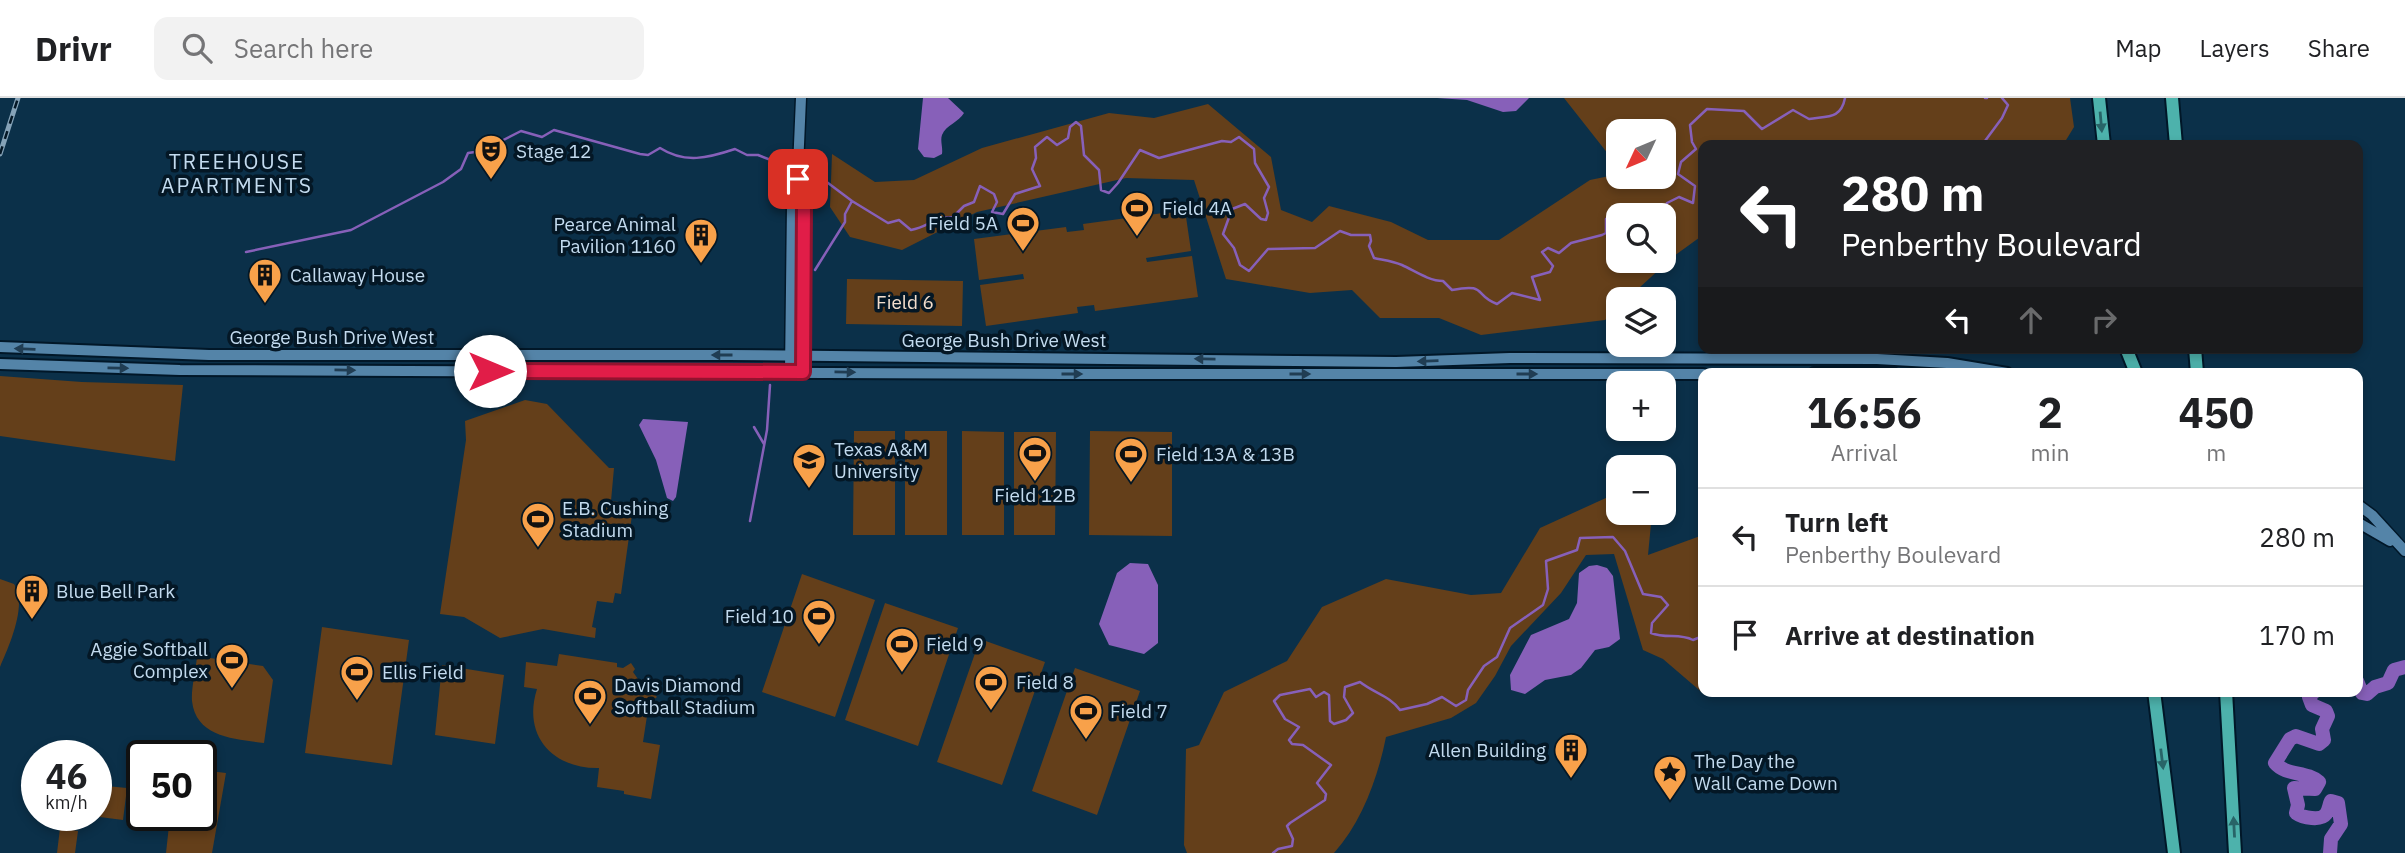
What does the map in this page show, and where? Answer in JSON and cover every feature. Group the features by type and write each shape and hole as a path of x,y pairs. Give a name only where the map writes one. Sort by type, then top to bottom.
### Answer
{"highway":[{"path":"2099,98 2103,140"},
{"path":"2172,98 2176,140"},
{"path":"2155,697 2174,853"},
{"path":"2226,697 2235,853"}],"main road":[{"name":"George Bush Drive West","path":"0,348 209,355 1118,358 1396,362 1510,358 1877,359 1947,363 1977,368"},
{"path":"432,371 448,362 488,362 490,355"},
{"name":"George Bush Drive West","path":"0,364 180,370 1698,374"}],"street":[{"path":"790,372 792,205 797,191 801,98"},
{"path":"797,191 804,205 803,372"},
{"path":"2363,509 2372,515 2401,548"},
{"path":"2363,526 2401,548"}],"green space":[{"path":"1564,98 2070,98 2074,127 2066,140 1698,140 1698,239 1676,255 1676,203 1606,203 1606,273 1655,273 1640,287 1606,287 1605,320 1481,335 1439,318 1380,318 1352,290 1310,293 1226,279 1194,180 1126,178 977,212 902,250 850,237 830,207 832,154 875,182 914,180 982,148 1109,113 1154,118 1208,104 1271,157 1281,210 1312,222 1329,206 1391,222 1428,240 1499,240 1590,180 1606,177 1606,189 1676,189 1676,119 1606,119 1606,151"},
{"path":"1185,210 1191,251 1146,258 1147,262 1192,256 1198,297 1095,311 1094,305 1077,307 1078,313 986,326 980,285 1024,279 1023,274 979,280 974,239 1066,227 1067,232 1084,230 1083,224"},
{"name":"Field 6","path":"847,279 963,281 962,326 846,324"},
{"path":"0,376 183,385 175,461 0,436"},
{"name":"E.B. Cushing Stadium","path":"525,400 547,404 609,468 614,468 611,501 627,503 626,514 632,515 621,594 615,593 613,603 597,601 592,627 596,628 595,638 543,629 500,638 464,617 440,614 466,440 465,421"},
{"path":"854,431 895,431 895,535 853,535"},
{"path":"905,431 947,431 947,535 905,535"},
{"path":"962,431 1004,432 1004,535 962,535"},
{"name":"Field 13A & 13B","path":"1090,431 1172,432 1172,536 1089,535"},
{"name":"Field 12B","path":"1014,432 1056,432 1055,535 1014,535"},
{"path":"1606,498 1606,525 1651,525 1648,555 1698,537 1698,689 1663,659 1643,650 1614,554 1586,555 1561,593 1511,646 1476,703 1451,718 1386,737 1368,798 1353,827 1334,853 1187,853 1184,845 1186,749 1199,745 1224,692 1287,661 1322,607 1386,579 1471,595 1501,593 1540,528"},
{"name":"Field 10","path":"802,574 875,600 835,717 762,692"},
{"path":"0,579 14,584 19,602 16,625 0,667"},
{"name":"Field 9","path":"885,603 958,628 918,746 845,720"},
{"name":"Ellis Field","path":"322,627 409,640 392,765 305,753"},
{"name":"Field 8","path":"980,639 1045,662 1002,785 937,762"},
{"name":"Davis Diamond Softball Stadium","path":"559,654 617,663 617,667 623,668 631,663 635,669 633,672 648,693 652,691 657,697 649,703 643,742 660,745 651,799 597,787 599,768 568,763 545,747 534,721 533,706 537,689 524,687 526,662 557,666"},
{"name":"Aggie Softball Complex","path":"197,656 263,666 273,680 264,743 230,738 201,723 192,701"},
{"path":"442,665 504,675 495,744 435,735"},
{"name":"Field 7","path":"1075,668 1140,691 1097,815 1032,791"},
{"path":"217,772 226,773 217,824"},
{"path":"112,787 126,788 123,820 112,819"},
{"path":"60,831 78,831 75,853 57,853"},
{"path":"168,831 216,831 212,853 166,853"}],"shaded area":[{"path":"923,98 948,98 964,113 944,132 941,137 942,154 934,158 924,157 918,149"},
{"path":"1437,98 1529,98 1516,111 1503,112 1467,100"},
{"path":"643,419 688,422 676,497 673,501 667,498 656,460 639,425"},
{"path":"1130,563 1148,564 1158,585 1158,643 1144,654 1109,645 1099,624 1117,573"},
{"path":"1589,566 1607,568 1613,576 1620,639 1609,647 1595,650 1581,668 1571,675 1545,680 1525,694 1511,690 1510,675 1531,635 1569,619 1577,603 1579,573"}],"waterway":[{"path":"1667,203 1679,197 1693,203 1695,186 1678,174 1681,162 1696,149 1692,142 1690,125 1707,109 1744,111 1762,129 1793,110 1809,119 1828,117 1840,110 1845,98"},
{"path":"1986,140 2008,105 2002,98"},
{"path":"800,170 816,174 888,223 899,220 911,230 953,217 964,206 974,202 980,186 994,194 997,202 992,212 1003,214 1015,194 1040,186 1032,169 1036,158 1035,147 1047,137 1057,145 1068,138 1070,127 1076,122 1081,126 1084,155 1099,170 1101,190 1109,193 1140,150 1159,158 1222,141 1231,142 1239,137 1254,149 1255,163 1269,187 1264,198 1268,213 1266,220 1261,219 1245,204 1232,209 1223,234 1234,248 1240,265 1249,271 1268,249 1315,248 1340,231 1351,235 1370,235 1369,246 1374,258 1399,264 1427,278 1443,281 1452,290 1476,289 1497,304 1512,293 1540,300 1532,277 1550,272 1553,266 1542,252 1548,248 1559,253 1571,243 1606,233"},
{"path":"246,252 351,230 443,182 461,169 468,153 482,151 521,131 542,137 554,130 648,155 660,148 678,156 697,158 735,149 794,169"},
{"path":"815,270 845,222 845,214 852,201"},
{"path":"750,521 767,430 770,385"},
{"path":"754,427 764,444"},
{"path":"1273,853 1292,846 1293,839 1287,826 1325,800 1326,794 1317,783 1331,765 1303,745 1292,744 1289,740 1299,727 1285,719 1274,701 1280,695 1310,689 1316,697 1324,692 1329,695 1330,721 1334,724 1346,720 1353,713 1344,697 1345,687 1360,682 1392,701 1400,710 1427,704 1442,697 1456,706 1466,700 1468,690 1484,666 1497,657 1510,628 1543,605 1548,589 1546,561 1577,550 1580,538 1613,537 1625,551 1643,594 1661,597 1668,605 1652,623 1651,633 1693,640 1698,638"},
{"path":"2363,693 2367,694 2375,687 2388,683 2394,670 2405,667"},
{"path":"2309,697 2312,705 2326,711 2328,716 2322,729 2324,740 2319,744 2296,736 2290,739 2275,763 2285,770 2309,776 2319,782 2315,789 2294,788 2298,805 2296,813 2299,815 2320,818 2326,814 2331,801 2338,803 2341,824 2331,839 2330,853"}],"railway":[{"path":"0,154 18,98"}],"place":[{"name":"Stage 12","path":"491,181"},
{"name":"Field 4A","path":"1137,238"},
{"name":"Field 5A","path":"1023,253"},
{"name":"Pearce Animal Pavilion 1160","path":"701,265"},
{"name":"Callaway House","path":"265,305"},
{"name":"Field 12B","path":"1035,483"},
{"name":"Field 13A & 13B","path":"1131,484"},
{"name":"Texas A&M University","path":"809,490"},
{"name":"E.B. Cushing Stadium","path":"538,549"},
{"name":"Blue Bell Park","path":"32,621"},
{"name":"Field 10","path":"819,646"},
{"name":"Field 9","path":"902,674"},
{"name":"Aggie Softball Complex","path":"232,690"},
{"name":"Ellis Field","path":"357,702"},
{"name":"Field 8","path":"991,712"},
{"name":"Davis Diamond Softball Stadium","path":"590,726"},
{"name":"Field 7","path":"1086,741"},
{"name":"Allen Building","path":"1571,780"},
{"name":"The Day the Wall Came Down","path":"1670,802"}],"district":[{"name":"TREEHOUSE APARTMENTS","path":"237,174"}],"route":[{"path":"490,371 803,372 804,205 797,191 798,179"}]}
